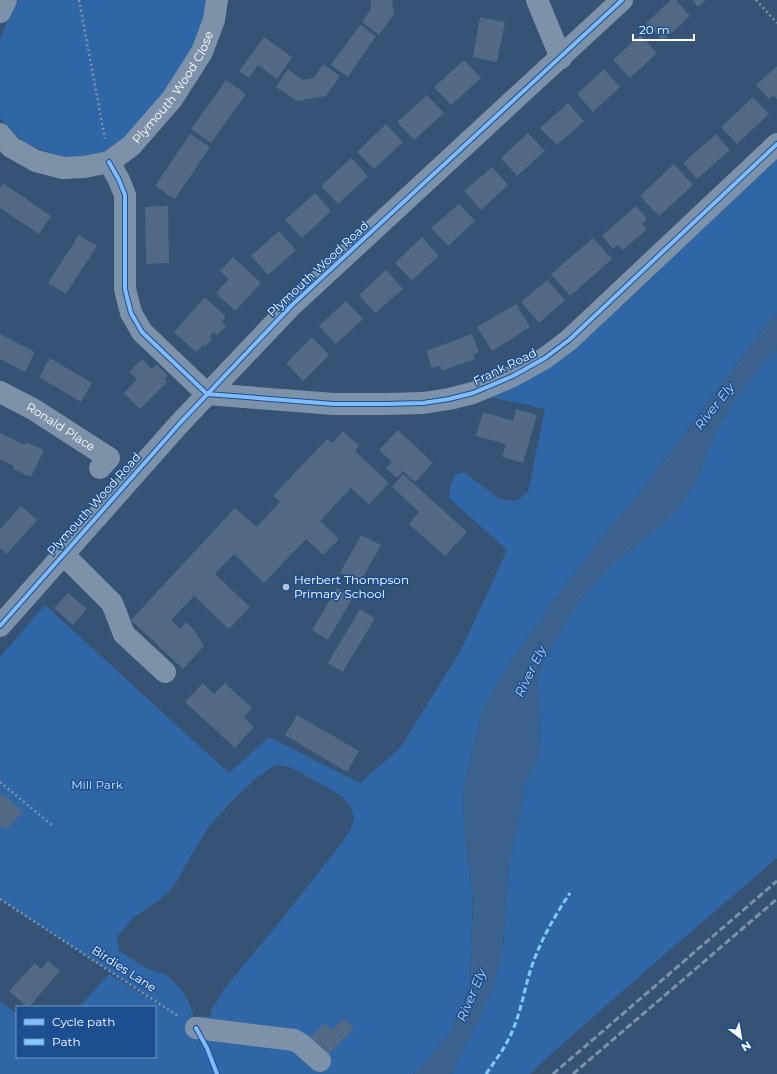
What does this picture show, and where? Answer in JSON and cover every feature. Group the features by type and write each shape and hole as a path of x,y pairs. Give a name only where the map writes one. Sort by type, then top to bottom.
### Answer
{"street":[{"path":"0,12 6,0"},
{"name":"Plymouth Wood Close","path":"0,134 11,147 36,160 63,168 84,167 109,162 131,146 172,99 202,52 214,20 217,0"},
{"path":"537,0 561,58"},
{"name":"Plymouth Wood Road","path":"0,626 207,394 291,306 622,0"},
{"name":"Frank Road","path":"207,394 334,404 423,403 473,393 513,376 545,358 569,340 777,144"},
{"path":"109,162 125,195 125,289 132,313 142,332 207,394"},
{"name":"Ronald Place","path":"0,392 33,409 109,458 100,468"},
{"path":"63,554 112,603 124,634 165,672"},
{"path":"196,1028 294,1040 301,1044 320,1061"}],"path":[{"path":"79,0 109,162"},
{"path":"756,0 777,23"},
{"path":"0,782 53,826"}],"green space":[{"path":"19,0 211,0 200,45 129,138 99,156 63,159 24,142 0,118 0,40 10,13"},
{"name":"Mill Park","path":"777,144 777,313 764,327 640,493 613,524 549,607 502,675 467,856 473,892 470,987 449,1035 414,1074 0,1074 0,1003 2,1002 16,1013 16,1058 156,1058 156,1006 80,1006 109,974 168,1010 0,899 0,657 45,605 229,773 269,737 360,783 400,748 461,650 507,550 449,498 450,487 455,474 464,472 499,499 517,501 528,492 545,409 473,393 513,376","holes":["275,765 290,767 340,795 350,805 354,818 350,831 281,920 225,988 211,1010 211,1016 194,1017 189,1002 179,987 167,975 148,969 119,951 117,937 133,918 158,901 173,887 207,829 230,803 254,780"]},
{"path":"777,350 777,858 665,954 530,1074 451,1074 492,990 503,947 509,863 523,802 524,782 538,761 540,734 538,679 546,656 580,600 612,565 666,522 698,477 714,435 737,397 763,363"}],"water":[{"name":"River Ely","path":"777,313 777,350 763,363 737,397 714,435 698,477 682,505 666,522 612,565 580,600 546,656 538,679 540,734 538,761 524,782 523,802 509,863 503,947 492,990 451,1074 414,1074 449,1035 470,987 473,892 467,856 462,794 481,713 502,675 549,607 613,524 640,493 764,327"}],"building":[{"path":"371,0 392,0 394,14 379,35 362,22 371,9"},
{"path":"671,0 676,0 690,16 663,41 646,23"},
{"path":"692,0 706,0 698,7"},
{"path":"480,17 505,22 497,62 473,57"},
{"path":"360,25 376,36 348,77 331,65"},
{"path":"640,35 657,53 630,78 613,60"},
{"path":"264,37 292,57 277,79 258,65 249,78 239,71"},
{"path":"464,60 481,78 451,105 434,87"},
{"path":"323,64 340,76 326,96 297,101 276,87 288,69 303,80 314,78"},
{"path":"777,66 777,99 773,95 769,99 756,85"},
{"path":"604,69 620,87 593,112 577,94"},
{"path":"226,80 246,94 211,143 191,129"},
{"path":"427,95 444,113 414,140 397,122"},
{"path":"753,97 769,114 737,144 721,127"},
{"path":"568,103 584,121 557,145 540,128"},
{"path":"386,124 403,142 374,169 357,152"},
{"path":"528,133 545,151 517,176 501,158"},
{"path":"190,134 210,147 175,199 155,186"},
{"path":"716,134 730,150 697,179 683,163"},
{"path":"351,158 368,176 338,204 321,186"},
{"path":"674,164 693,185 659,216 640,196"},
{"path":"492,167 508,185 481,210 464,191"},
{"path":"3,183 51,216 39,234 0,208 0,188"},
{"path":"315,193 331,211 302,238 285,220"},
{"path":"459,204 475,221 448,246 431,228"},
{"path":"168,206 169,263 146,264 145,207"},
{"path":"636,206 647,219 642,224 647,229 623,250 618,245 613,249 602,236"},
{"path":"279,231 296,250 268,275 251,256"},
{"path":"79,235 97,246 66,294 48,283"},
{"path":"422,237 439,256 412,280 395,263"},
{"path":"593,238 612,259 570,296 551,274"},
{"path":"233,257 261,283 235,311 216,293 229,279 220,271"},
{"path":"386,270 403,289 375,313 359,295"},
{"path":"547,280 565,300 539,323 521,302"},
{"path":"205,297 226,317 222,322 226,326 217,335 213,332 209,337 212,339 205,347 203,345 196,352 174,332"},
{"path":"346,301 363,319 336,344 319,326"},
{"path":"516,304 530,327 492,351 477,327"},
{"path":"0,334 35,352 25,372 0,359"},
{"path":"472,334 479,352 474,354 475,359 442,371 440,366 432,368 426,351"},
{"path":"312,337 329,355 303,381 286,363"},
{"path":"50,358 92,383 81,402 39,377"},
{"path":"142,359 152,369 157,364 168,376 165,379 167,382 140,409 124,393 137,379 129,372"},
{"path":"516,409 537,415 523,463 502,457 506,444 476,436 483,412 513,421"},
{"path":"398,430 433,463 415,482 403,471 397,478 386,468 392,462 379,450"},
{"path":"343,431 359,446 355,451 389,483 369,504 351,488 320,521 339,539 323,555 306,539 264,583 234,554 215,574 250,607 229,629 194,596 171,620 180,629 186,622 194,630 204,646 183,669 131,620 235,508 257,527 280,502 273,496 327,439 332,443"},
{"path":"0,433 25,445 26,442 44,450 31,477 13,469 14,466 0,459"},
{"path":"403,474 467,532 445,556 409,524 419,512 392,487"},
{"path":"21,506 37,520 7,554 0,548 0,529"},
{"path":"361,535 381,545 359,584 340,573"},
{"path":"337,588 353,597 328,640 312,630"},
{"path":"68,593 87,609 73,625 54,608"},
{"path":"360,609 375,618 343,672 328,663"},
{"path":"203,683 214,694 225,683 252,708 244,717 254,727 235,748 185,702"},
{"path":"297,715 359,751 347,772 285,735"},
{"path":"0,793 23,811 7,830 0,824"},
{"path":"48,961 60,971 30,1006 26,1006 9,991 35,963 41,969"},
{"path":"344,1018 354,1028 329,1054 311,1037 325,1023 332,1030"}],"railway":[{"path":"553,1074 777,881"},
{"path":"573,1074 777,899"}],"marked path":[{"path":"486,1074 504,1047 513,1029 541,942 570,893"}],"cycle path":[{"path":"0,626 180,423 291,306 622,0"},
{"path":"109,162 125,195 125,289 131,313 142,332 207,394 334,404 386,404 423,403 473,393 513,376 545,358 569,340 777,144"},
{"path":"196,1028 207,1048 217,1074"}],"place":[{"name":"Herbert Thompson Primary School","path":"286,587"}]}
